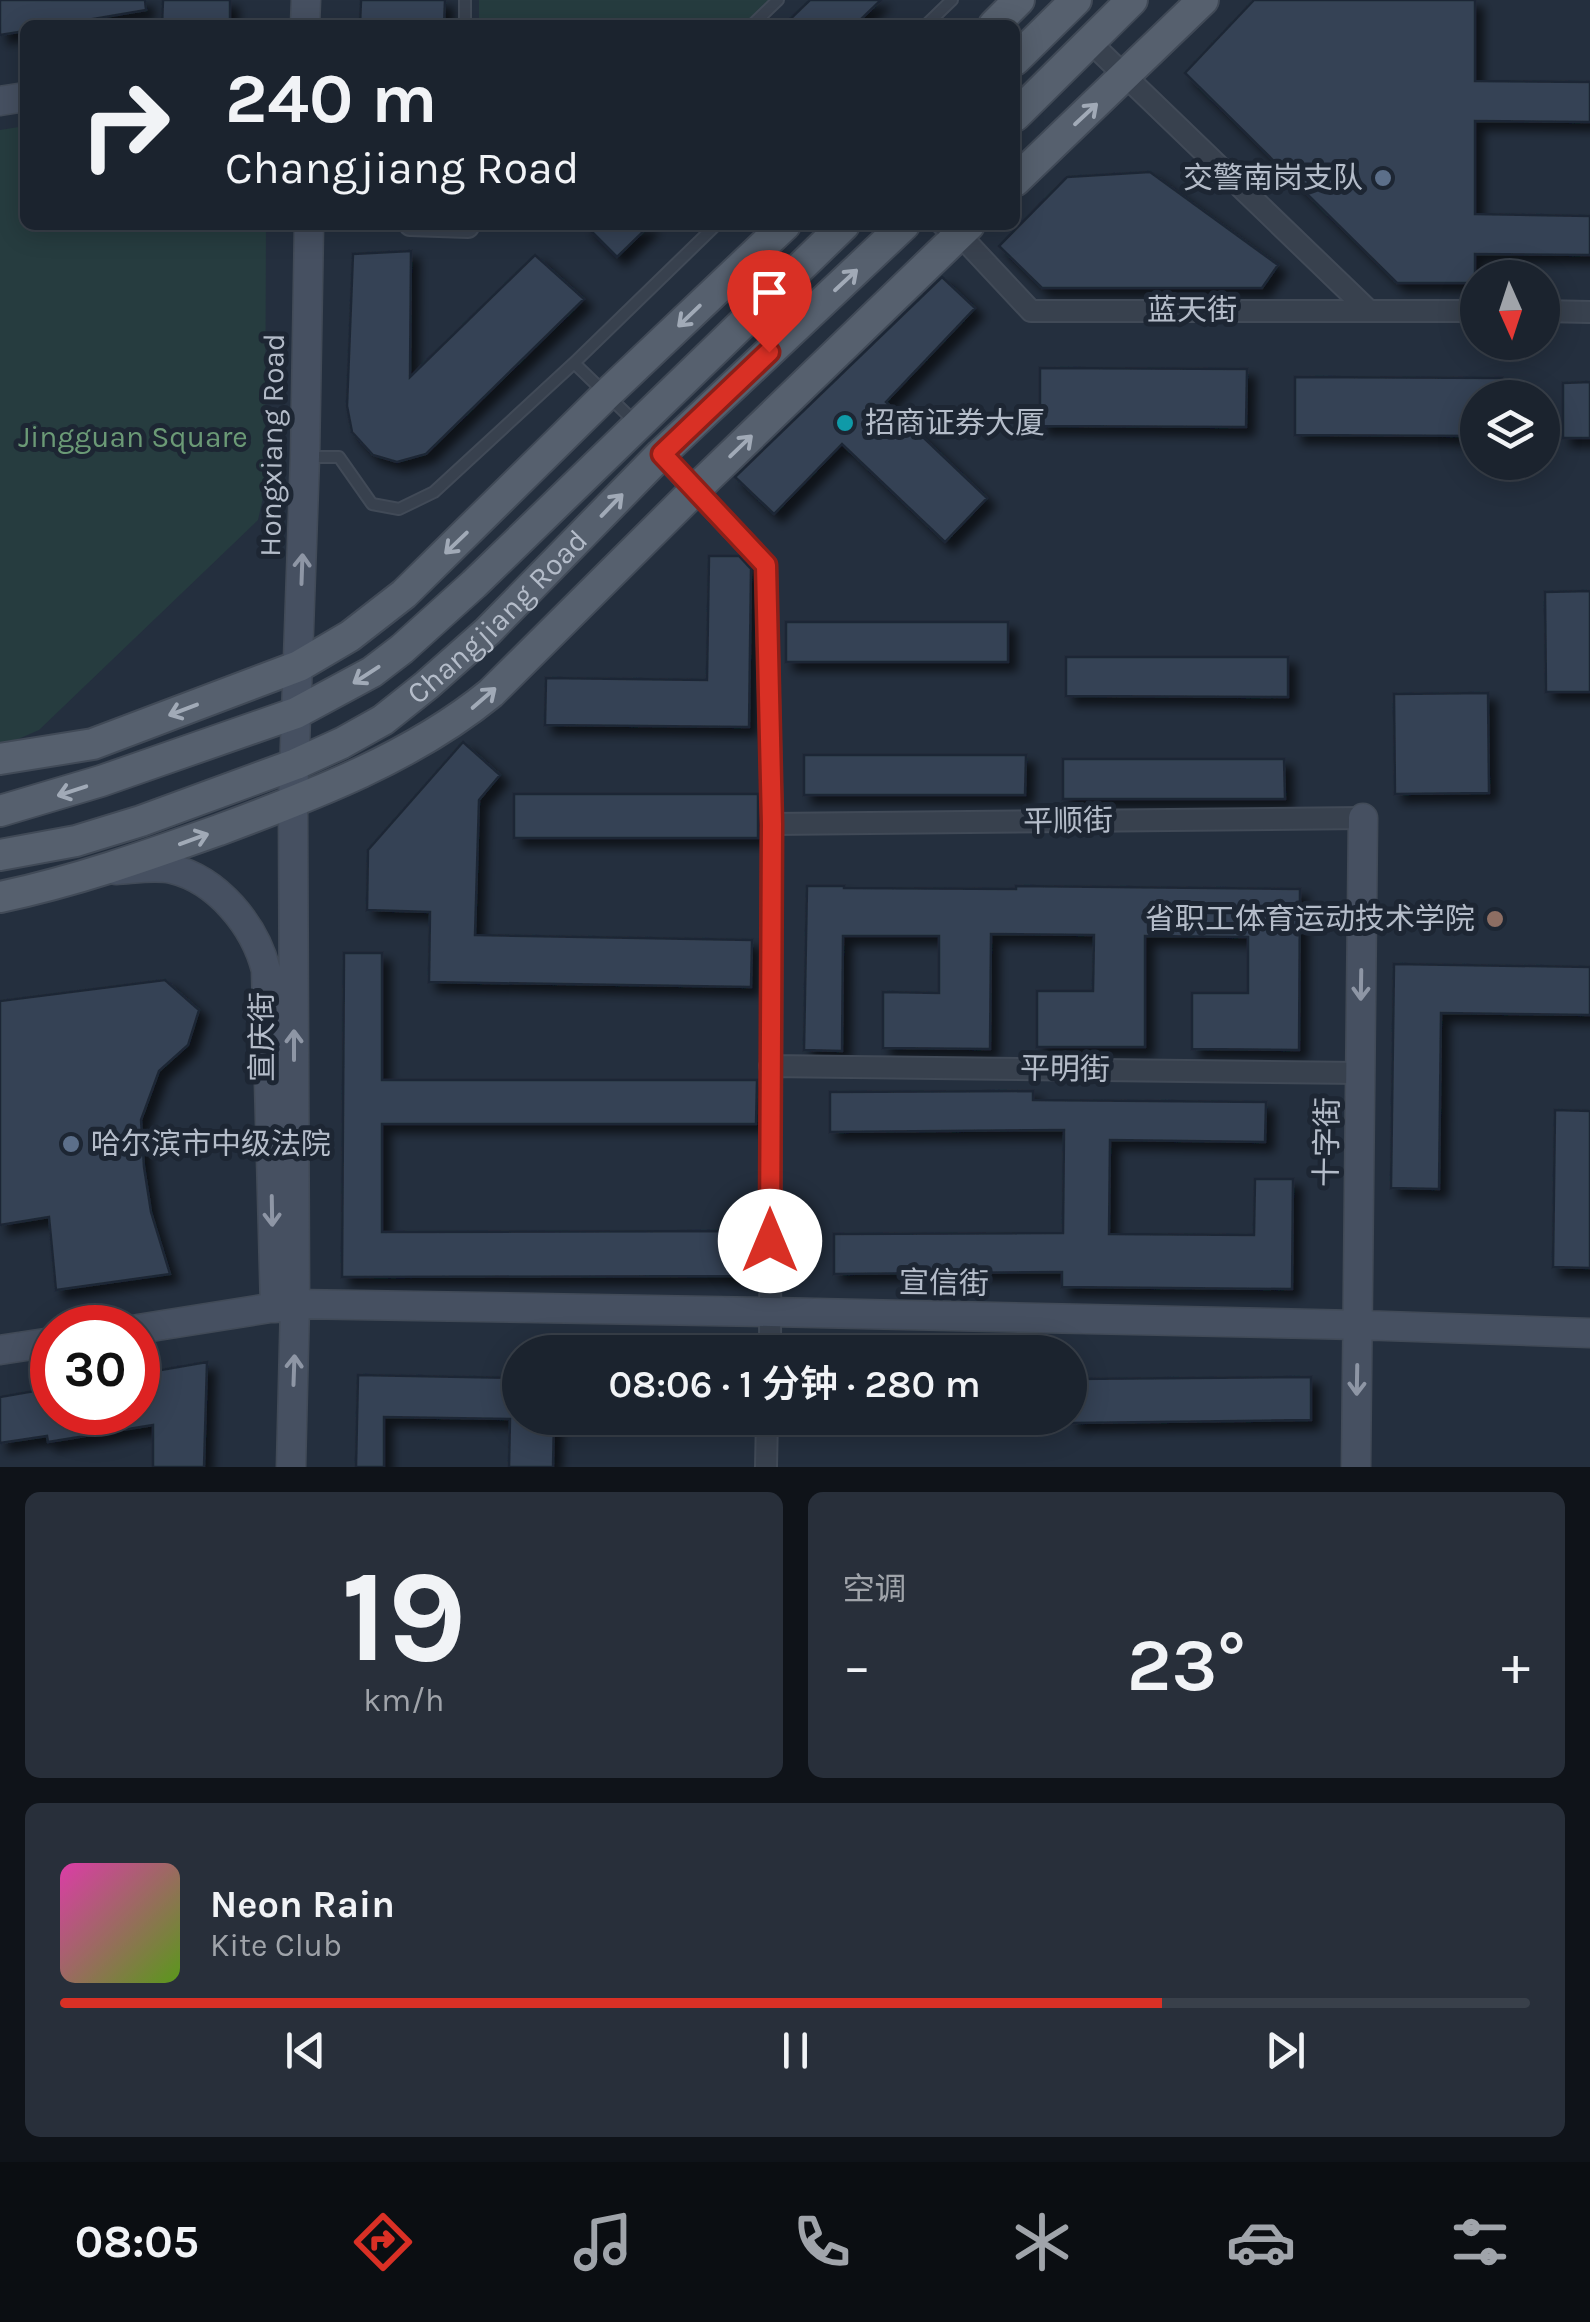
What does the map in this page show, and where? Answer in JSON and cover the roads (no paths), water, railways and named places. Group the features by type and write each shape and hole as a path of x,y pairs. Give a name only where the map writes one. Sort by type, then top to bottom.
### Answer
{"main road":[{"path":"999,20 1019,0"},
{"path":"1020,55 1076,0"},
{"path":"1020,111 1132,0"},
{"path":"1020,176 1204,0"},
{"path":"0,760 93,744 299,666 350,636 404,594 780,230"},
{"name":"Changjiang Road","path":"0,811 83,787 296,714 402,649 839,230"},
{"name":"Changjiang Road","path":"0,855 76,840 141,821 296,764 383,720 488,632 662,454 899,230"},
{"path":"0,897 110,870 294,802 425,740 460,718 491,693 955,230"}],"street":[{"path":"1090,42 1368,310"},
{"name":"Hongxiang Road","path":"299,666 309,230"},
{"name":"蓝天街","path":"959,230 1031,311 1460,311"},
{"path":"1560,311 1590,312"},
{"path":"662,454 766,565 772,824 770,1335"},
{"name":"宣庆街","path":"291,1467 285,1306 299,666"},
{"name":"平顺街","path":"772,824 1363,818"},
{"name":"十字街","path":"1356,1467 1363,818"},
{"path":"110,870 172,869 202,882 224,896 248,926 264,959 285,1306"},
{"name":"平明街","path":"770,1066 1360,1073"},
{"name":"宣信街","path":"160,1326 285,1306 1357,1324 1590,1333"},
{"path":"0,1350 30,1345"},
{"path":"766,1467 767,1435"}],"lane":[{"path":"757,20 778,0"},
{"path":"928,0 940,12"},
{"path":"931,20 952,0"},
{"path":"305,457 338,457 372,504 399,509 434,492 711,230"},
{"path":"574,362 638,425"}],"place":[{"name":"交警南岗支队","path":"1383,178"},
{"name":"招商证券大厦","path":"845,423"},
{"name":"省职工体育运动技术学院","path":"1495,919"},
{"name":"哈尔滨市中级法院","path":"71,1144"}],"park label":[{"name":"Jingguan Square","path":"133,437"}]}
